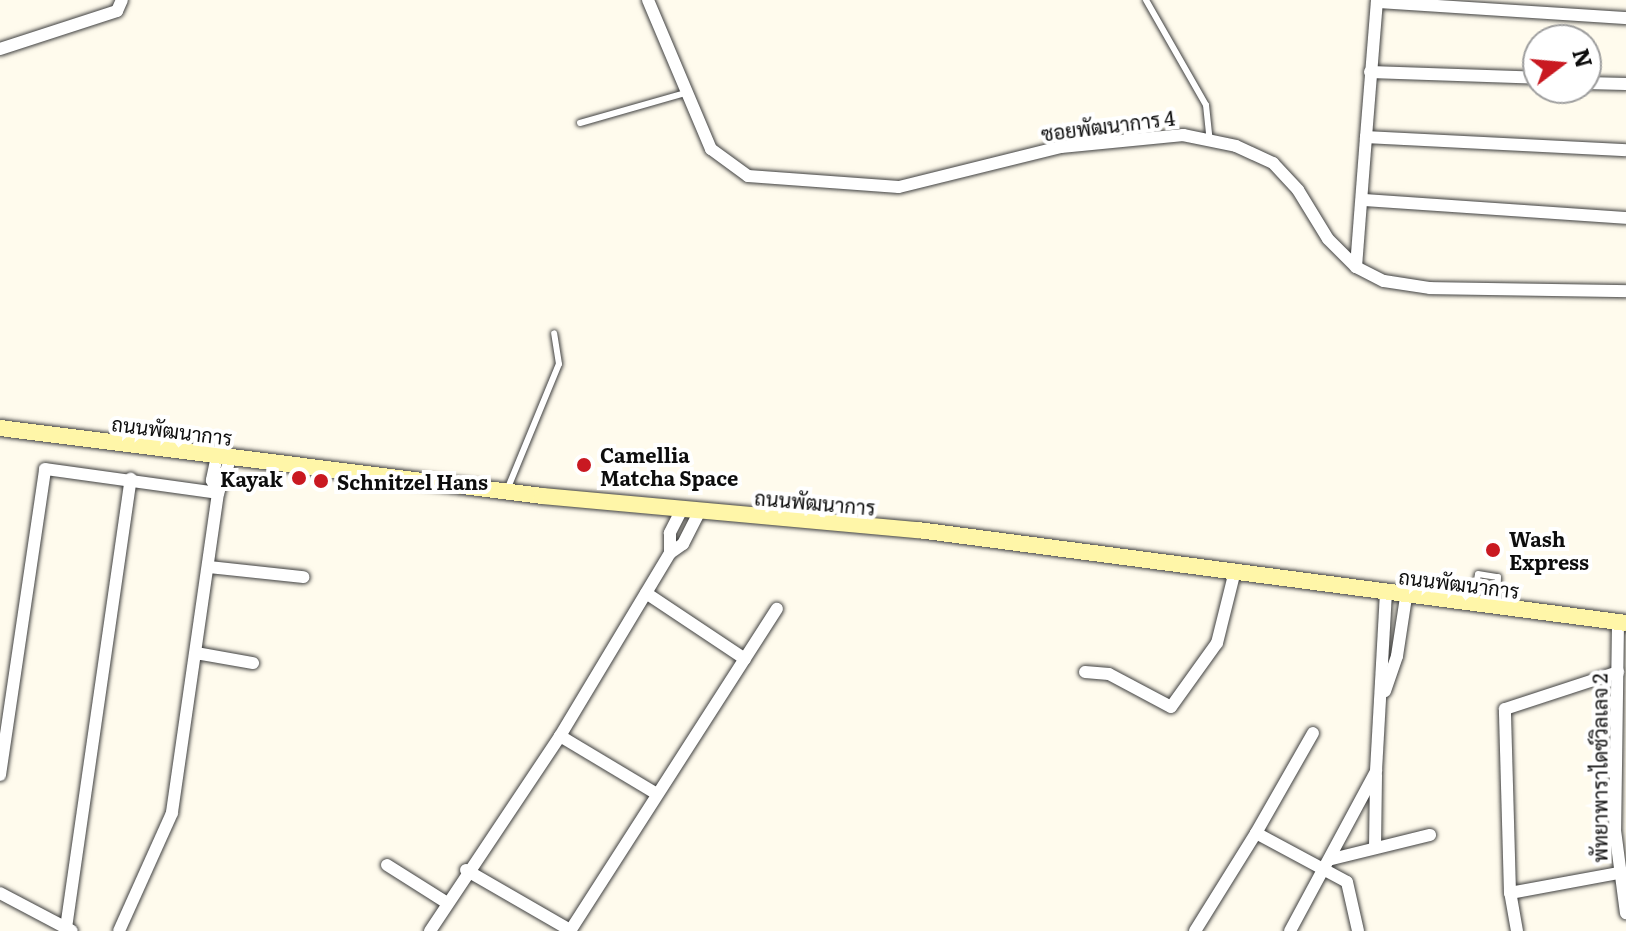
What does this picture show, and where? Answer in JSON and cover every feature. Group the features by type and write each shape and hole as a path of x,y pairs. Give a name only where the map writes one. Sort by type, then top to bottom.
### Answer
{"street":[{"path":"0,49 117,11 122,0"},
{"name":"ซอยพัฒนาการ 4","path":"648,0 711,149 728,166 748,176 899,187 1061,147 1183,135 1273,163 1298,190 1328,239 1356,267 1384,281 1430,288 1626,291"},
{"path":"1356,267 1377,1 1626,18"},
{"path":"1370,72 1522,77"},
{"path":"1602,83 1626,84"},
{"path":"1366,137 1626,150"},
{"path":"1363,200 1626,218"},
{"name":"ถนนพัฒนาการ","path":"0,428 507,490 918,530 1235,571 1406,597 1622,623"},
{"path":"119,931 172,813 218,493 212,480 224,457"},
{"path":"0,775 45,469 218,493"},
{"path":"0,893 69,930 131,479"},
{"path":"670,553 670,533 682,509"},
{"path":"430,931 466,870 560,736 670,553 683,544 700,511"},
{"path":"209,567 303,577"},
{"path":"1085,672 1109,674 1171,707 1217,643 1235,571"},
{"path":"646,593 745,659"},
{"path":"1375,848 1376,771 1383,698 1380,657 1386,594"},
{"path":"1383,698 1397,656 1406,597"},
{"path":"466,870 570,930 777,609"},
{"name":"พัทยาพาราไดซ์วิลเลจ 2","path":"1622,623 1618,672 1622,731 1619,873 1626,913"},
{"path":"196,653 253,663"},
{"path":"1517,931 1510,893 1505,709 1618,672"},
{"path":"1195,931 1313,733"},
{"path":"560,736 657,794"},
{"path":"1290,931 1329,864 1376,771"},
{"path":"1256,833 1329,864 1347,882 1358,931"},
{"path":"1329,864 1375,848 1430,835"},
{"path":"387,865 447,903"},
{"path":"1510,893 1619,873"}],"lane":[{"path":"1146,0 1206,105 1210,141"},
{"path":"580,123 685,93"},
{"path":"507,490 559,364 554,333"},
{"path":"1472,605 1478,574 1498,577 1497,608"}],"place":[{"name":"Camellia Matcha Space","path":"584,465"},
{"name":"Kayak","path":"299,478"},
{"name":"Schnitzel Hans","path":"321,481"},
{"name":"Wash Express","path":"1493,550"}]}
